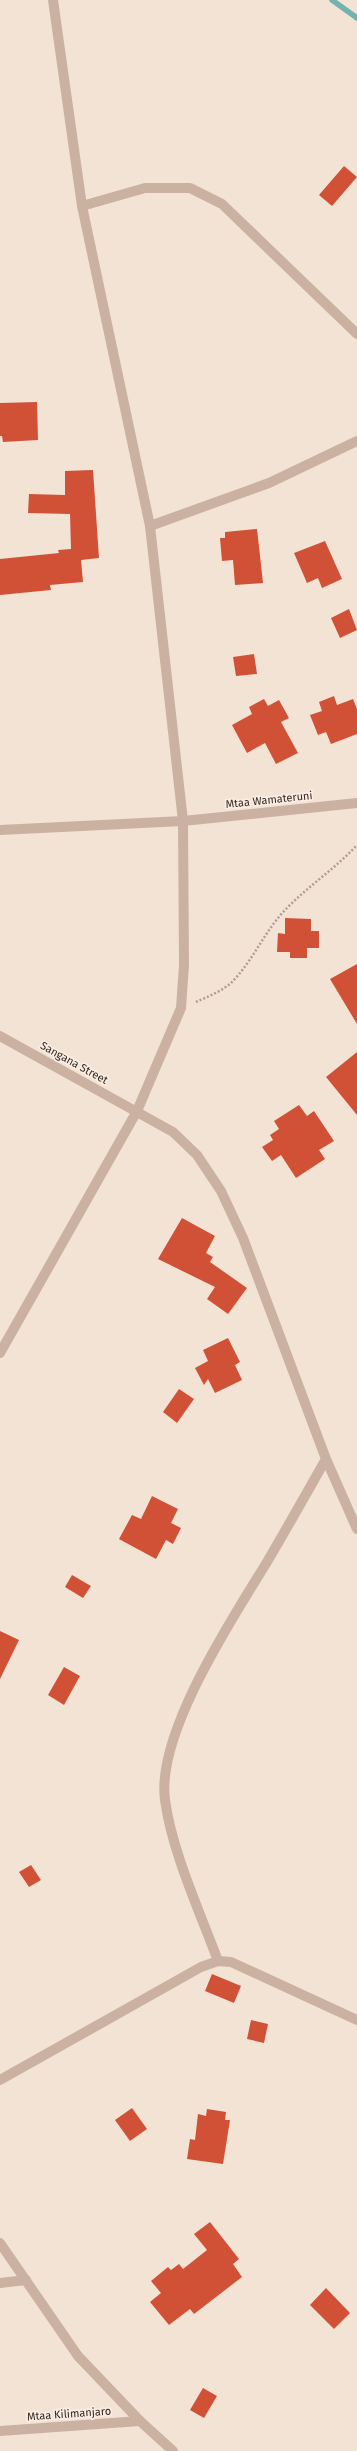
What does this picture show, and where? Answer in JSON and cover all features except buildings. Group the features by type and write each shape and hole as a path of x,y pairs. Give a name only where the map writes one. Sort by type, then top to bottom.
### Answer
{"street":[{"path":"0,1353 137,1111 181,1008 184,965 183,821 150,526 82,206 53,0"},
{"path":"82,206 145,188 190,188 222,204 357,334"},
{"path":"150,526 269,483 357,441"},
{"name":"Mtaa Wamateruni","path":"0,830 183,821 357,803"},
{"name":"Sangana Street","path":"0,1036 173,1132 197,1155 220,1191 243,1238 326,1459 357,1529"},
{"path":"218,1961 172,1836 165,1800 164,1777 169,1751 195,1687 326,1459"},
{"path":"0,2080 202,1966 218,1961 232,1962 357,2020"},
{"path":"0,2243 78,2356 140,2421 173,2451"},
{"path":"0,2283 26,2280"},
{"name":"Mtaa Kilimanjaro","path":"0,2431 140,2421"}],"path":[{"path":"181,1008 190,1005 230,984 264,941 274,922 298,896 344,859 357,844"}],"waterway":[{"path":"332,0 357,18"}]}
